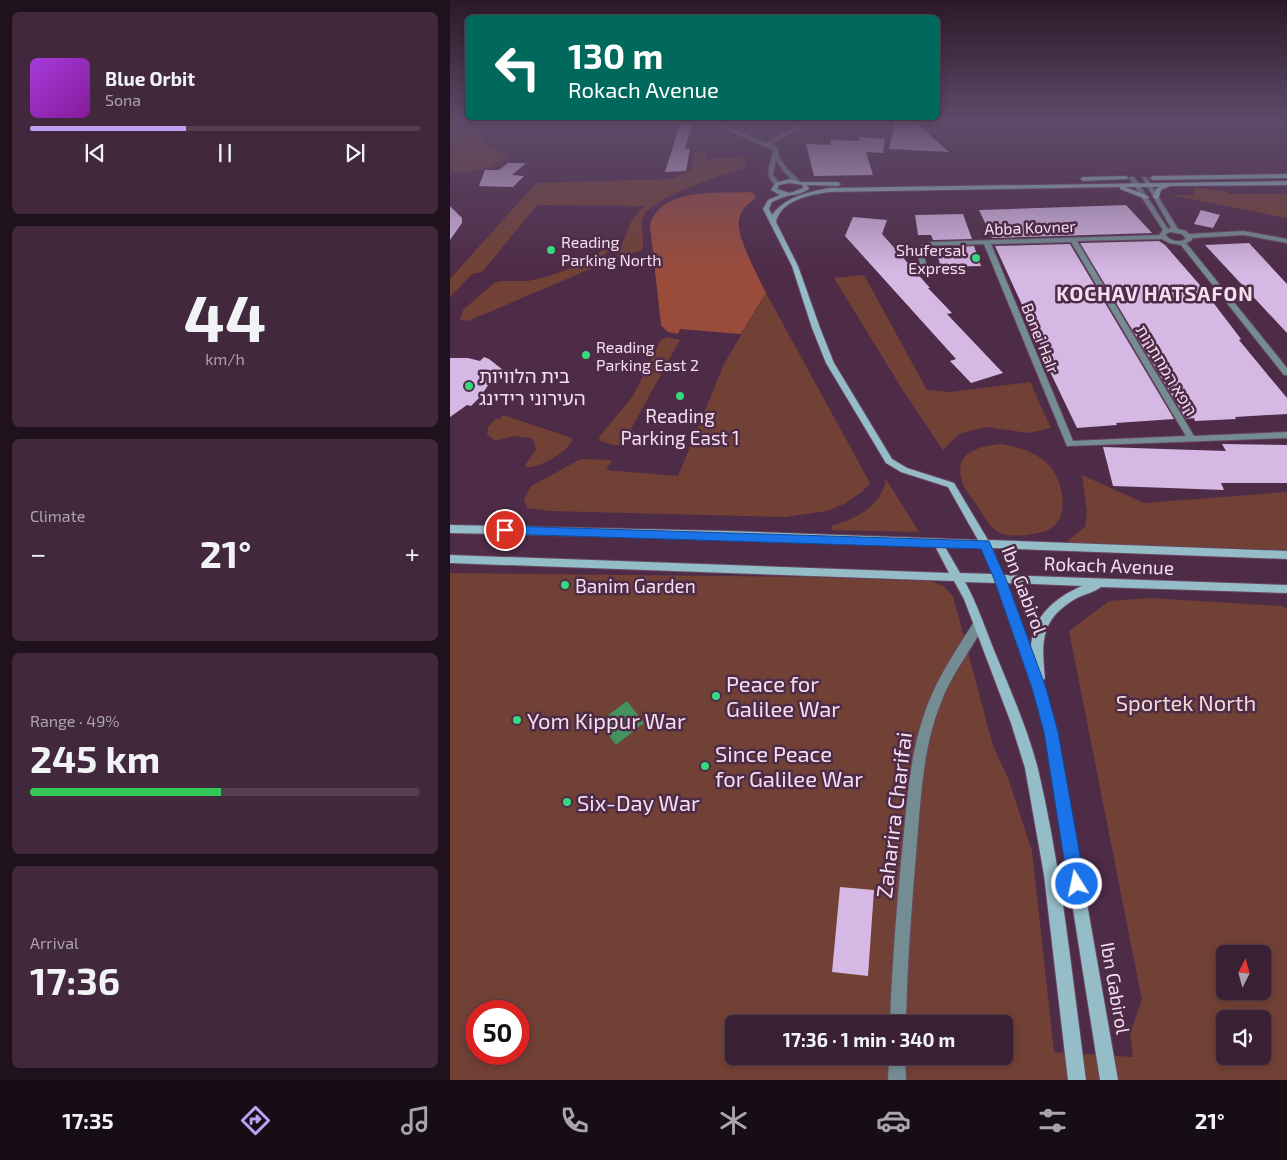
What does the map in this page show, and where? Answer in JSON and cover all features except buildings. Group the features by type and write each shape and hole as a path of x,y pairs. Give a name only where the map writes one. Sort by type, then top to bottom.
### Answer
{"main road":[{"path":"1080,179 1287,176"},
{"path":"786,194 774,190 777,184 786,181 851,184 975,181"},
{"path":"799,182 806,188 804,191"},
{"path":"772,222 778,210 796,199 829,190 1287,183"},
{"path":"1156,197 1159,189 1174,184"},
{"path":"1104,186 1128,190 1146,197"},
{"path":"772,222 766,206 774,198 786,194 828,189 912,189"},
{"name":"Ibn Gabirol","path":"772,222 795,266 830,363 889,461 904,470 951,485 985,544 1000,579 1039,688 1051,732 1109,1080"},
{"name":"Rokach Avenue","path":"450,529 727,535 1287,555"},
{"path":"938,543 969,598 1018,723 1031,768 1051,875 1077,1080"},
{"name":"Rokach Avenue","path":"450,559 1287,589"},
{"path":"1039,688 1037,642 1048,615 1066,598 1105,582"}],"street":[{"path":"769,171 770,176 777,184"},
{"path":"786,171 799,182"},
{"path":"1132,178 1146,197 1166,231"},
{"path":"1144,178 1146,185 1156,197 1174,230"},
{"path":"1163,237 1162,234 1166,231 1174,230 1188,236 1244,233 1287,240"},
{"path":"1188,236 1188,240 1183,242 1287,373"},
{"name":"Abba Kovner","path":"924,267 919,248 931,244 1163,237 1174,242 1183,242"},
{"name":"רופא המחתרות","path":"1073,240 1191,438"},
{"name":"Bonei HaIr","path":"987,243 1070,444 1191,438"},
{"path":"1191,438 1287,435"},
{"name":"Zaharira Charifai","path":"898,1015 904,908 914,808 924,737 930,714 939,695 978,625"},
{"path":"897,1065 897,1080"}],"green space":[{"path":"687,171 734,171 690,187 650,208 642,219 642,250 616,259 632,220 644,206 537,205 482,272 472,274 450,297 450,279 536,183 673,179"},
{"path":"1194,187 1227,192 1229,194 1287,194 1287,218 1170,195 1194,195"},
{"path":"611,239 616,240 595,267 468,321 460,320 463,310 494,283 500,281 528,281 549,276 593,260"},
{"path":"864,275 927,390 950,392 1030,382 1051,428 1028,433 986,427 959,434 943,450 904,392 834,278"},
{"path":"766,293 870,483 863,491 844,504 827,511 785,517 550,511 527,508 524,499 531,486 581,459 612,460 606,470 678,476 724,364"},
{"path":"667,337 680,340 631,429 634,433 630,440 623,444 615,445 599,440 600,436 633,396 661,340"},
{"path":"503,415 572,438 572,441 564,450 545,463 526,467 526,464 536,450 534,441 531,438 514,436 495,441 487,434 488,427"},
{"path":"1001,444 1033,453 1044,460 1054,472 1063,501 1062,511 1054,526 1045,531 1028,535 1017,536 1000,533 990,525 967,491 960,471 961,463 965,457 977,449"},
{"path":"1082,475 1144,503 1287,492 1287,550 1064,544 1085,527 1087,512"},
{"path":"886,479 919,532 832,530 831,526 849,520 873,504 879,497"},
{"name":"Sportek North","path":"450,573 809,577 931,581 943,586 953,596 993,746 1008,778 1032,851 1054,1052 1133,1057 1130,1033 1142,1000 1069,631 1109,601 1150,598 1282,606 1287,609 1287,1080 450,1080"}],"shaded area":[{"path":"753,192 756,198 743,210 739,219 739,226 748,256 766,293 741,334 680,329 678,334 668,332 661,325 650,225 656,212 666,204 679,198 709,193"},
{"path":"627,701 644,723 616,745 599,722"}],"place":[{"name":"Reading Parking North","path":"551,250"},
{"name":"Shufersal Express","path":"976,258"},
{"name":"Reading Parking East 2","path":"586,355"},
{"name":"בית הלוויות העירוני רידינג","path":"469,386"},
{"name":"Reading Parking East 1","path":"680,396"},
{"name":"Banim Garden","path":"565,585"},
{"name":"Peace for Galilee War","path":"716,696"},
{"name":"Yom Kippur War","path":"517,720"},
{"name":"Since Peace for Galilee War","path":"705,766"},
{"name":"Six-Day War","path":"567,802"}],"district":[{"name":"KOCHAV HATSAFON","path":"1155,293"}],"route":[{"path":"505,530 985,544 1000,579 1039,688 1051,732 1077,884"}]}
